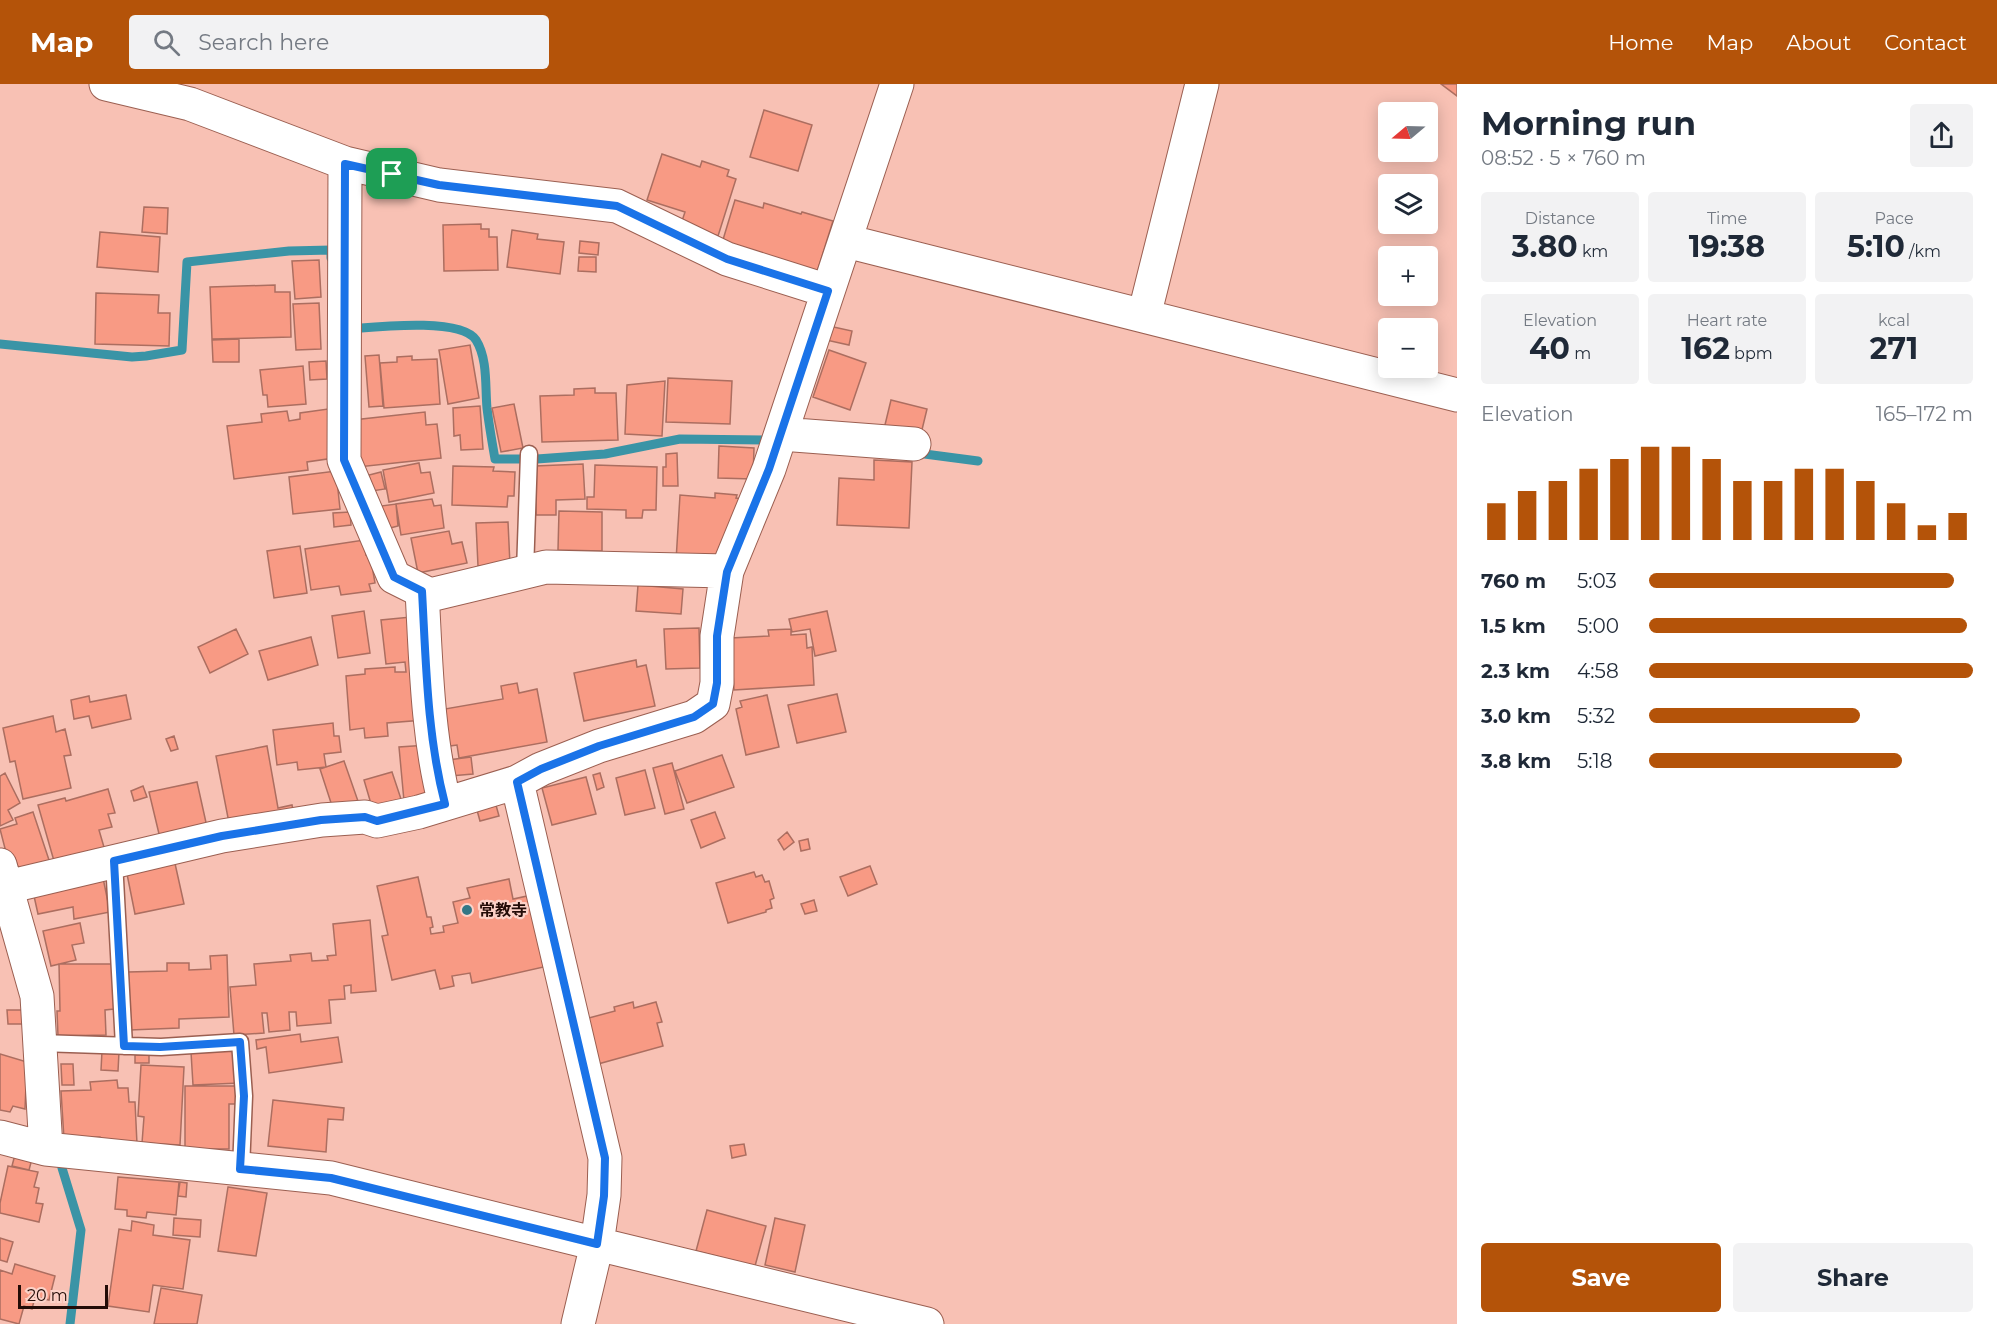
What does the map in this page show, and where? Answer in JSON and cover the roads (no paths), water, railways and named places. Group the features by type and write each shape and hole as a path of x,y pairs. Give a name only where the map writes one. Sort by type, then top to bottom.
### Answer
{"street":[{"path":"106,84 190,104 345,164 439,185 617,206 727,259 828,291"},
{"path":"46,1149 37,996 2,879 114,861 222,836 321,820 365,817 377,821 445,804 517,782 541,769 599,746 694,717 713,704 717,683 717,636 727,572 769,469 897,84"},
{"path":"1144,316 1202,84"},
{"path":"345,164 344,460 394,577 430,595 546,567 727,572"},
{"path":"846,241 1457,395"},
{"path":"781,434 914,444"},
{"path":"422,591 429,699 438,777 445,804"},
{"path":"517,782 605,1158 604,1196 597,1244 578,1324"},
{"path":"0,1137 46,1149 331,1178 927,1324"}],"lane":[{"path":"525,572 530,454"},
{"path":"114,861 124,1046"},
{"path":"40,1043 160,1047 240,1042 244,1096 240,1169"}],"waterway":[{"path":"0,344 132,357 182,350 187,262 289,251 331,250 331,258"},
{"path":"350,329 436,326 454,328 467,333 476,340 484,364 487,408 495,459 537,459 605,454 680,439 771,440"},
{"path":"917,453 978,461"},
{"path":"62,1157 62,1168 81,1230 70,1324"}],"place":[{"name":"常教寺","path":"467,910"}]}
